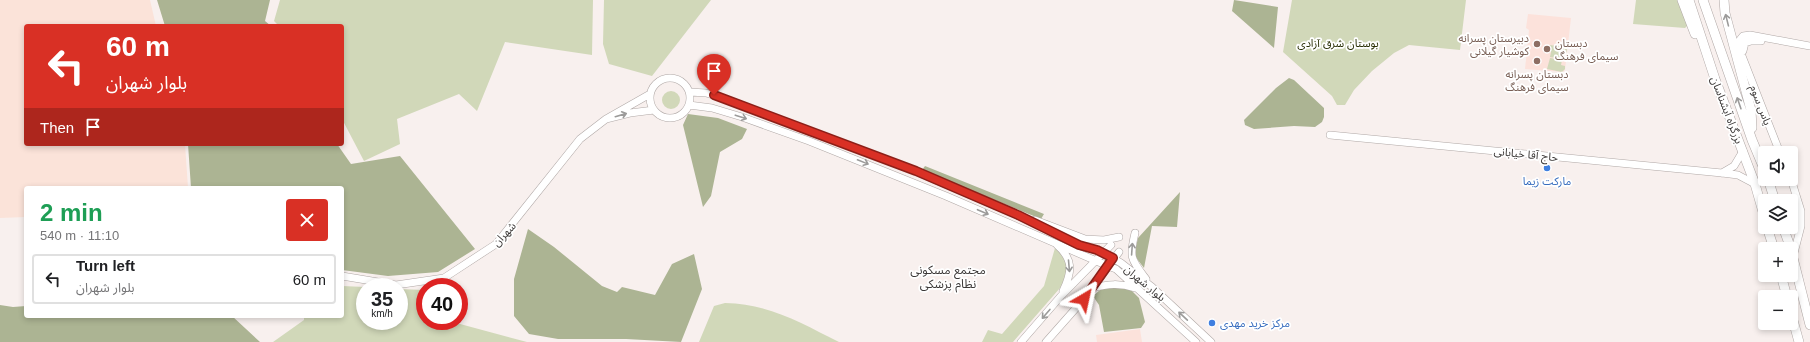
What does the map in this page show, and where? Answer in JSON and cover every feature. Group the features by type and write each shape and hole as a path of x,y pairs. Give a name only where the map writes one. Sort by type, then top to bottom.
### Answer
{"highway":[{"path":"1682,0 1691,27 1715,80"},
{"name":"بزرگراه آبشناسان","path":"1689,0 1715,80 1743,151 1758,194"},
{"path":"1724,0 1751,110 1752,140"},
{"name":"بزرگراه آبشناسان","path":"1704,2 1758,155"},
{"path":"1798,276 1810,325"},
{"path":"1796,330 1799,342"}],"street":[{"name":"یاس سوم","path":"1777,146 1742,56 1739,41 1743,36 1750,35 1810,46"},
{"path":"670,77 683,81 690,92 689,105 686,110 677,117 665,117 654,110 651,105 650,94 653,86 658,81 670,77"},
{"name":"بلوار شهران","path":"690,92 706,93 723,98 879,157 1018,215 1079,245 1104,253 1152,287 1212,342"},
{"name":"شهران","path":"344,276 396,285 444,278 496,244 580,139 606,119 650,94"},
{"name":"بلوار شهران","path":"689,105 719,110 809,141 946,196 1116,269 1196,342"},
{"path":"606,119 630,113 654,110"},
{"name":"حاج آقا خیابانی","path":"1330,135 1722,173 1738,175 1755,184"},
{"path":"1722,173 1734,166 1743,151"},
{"path":"1793,186 1801,211 1801,226 1795,242"},
{"path":"1018,215 1085,239 1104,240 1119,237"},
{"path":"1135,233 1131,249 1133,261 1152,287"},
{"path":"1052,242 1063,250 1070,264 1069,276 1061,296"},
{"path":"1021,342 1061,296 1111,245"},
{"path":"1046,342 1119,252"},
{"path":"1083,275 1094,274 1094,284"},
{"path":"1094,284 1119,284 1139,290"}],"shaded area":[{"path":"0,0 150,0 156,24 24,24 24,146 185,146 188,186 24,186 24,217 0,218"},
{"name":"دبستان سیمای فرهنگ","path":"1528,14 1571,18 1565,70 1563,72 1525,69 1529,30 1526,28"},
{"path":"1140,329 1142,342 1097,342 1096,335"}],"green space":[{"path":"157,0 270,0 265,21 269,24 164,24"},
{"path":"280,0 593,0 592,55 505,42 477,111 459,94 397,119 400,144 364,161 344,123 344,24 277,24 274,21"},
{"path":"604,0 711,0 652,76 609,64 603,44"},
{"path":"1234,0 1278,7 1274,48 1232,11"},
{"name":"بوستان شرق آزادی","path":"1292,0 1466,0 1460,50 1409,45 1394,53 1372,71 1354,90 1345,105 1337,105 1332,96 1283,52"},
{"path":"1636,0 1680,0 1688,25 1685,28 1633,24"},
{"path":"1550,45 1564,47 1564,49 1567,49 1566,54 1562,54 1562,59 1550,57"},
{"path":"1550,58 1562,60 1561,65 1565,66 1565,69 1562,72 1547,69"},
{"path":"1289,78 1294,80 1324,108 1324,117 1322,122 1315,127 1294,126 1254,129 1245,125 1244,120 1276,88"},
{"path":"671,91 677,94 680,100 677,106 671,109 665,106 662,100 665,94"},
{"path":"688,114 718,118 747,129 742,139 720,152 711,196 703,207 683,125"},
{"path":"188,146 338,146 351,164 400,156 475,249 438,272 388,276 344,270 344,186 191,186"},
{"path":"925,166 1044,214 1041,219 922,170"},
{"path":"1180,192 1177,227 1152,226 1144,268 1134,255 1138,238"},
{"path":"528,229 554,247 602,286 617,292 622,287 655,295 672,264 694,254 702,289 681,342 626,339 558,339 529,334 514,316 514,279"},
{"path":"1055,248 1064,256 1067,266 1065,278 1060,288 1013,342 982,342 988,330 1002,334 1044,286"},
{"path":"344,286 356,287 356,330 408,330 408,289 416,290 416,330 468,330 468,326 527,342 273,342 304,320 304,318 344,318"},
{"path":"1115,286 1131,290 1139,298 1145,322 1141,328 1104,332 1099,305 1093,296 1100,290"},
{"path":"725,303 741,304 771,311 785,316 839,342 699,342 714,306"},
{"path":"0,305 13,307 24,306 24,318 234,318 260,342 0,342"}],"place":[{"name":"دبیرستان پسرانه کوشیار گیلانی","path":"1537,44"},
{"name":"دبستان سیمای فرهنگ","path":"1547,49"},
{"name":"دبستان پسرانه سیمای فرهنگ","path":"1537,61"},
{"name":"مارکت زیما","path":"1547,168"},
{"name":"مرکز خرید مهدی","path":"1212,323"}],"district":[{"name":"مجتمع مسکونی نظام پزشکی","path":"948,277"}],"route":[{"path":"714,95 916,171 1018,215 1079,245 1097,250 1113,258 1084,299"}]}
